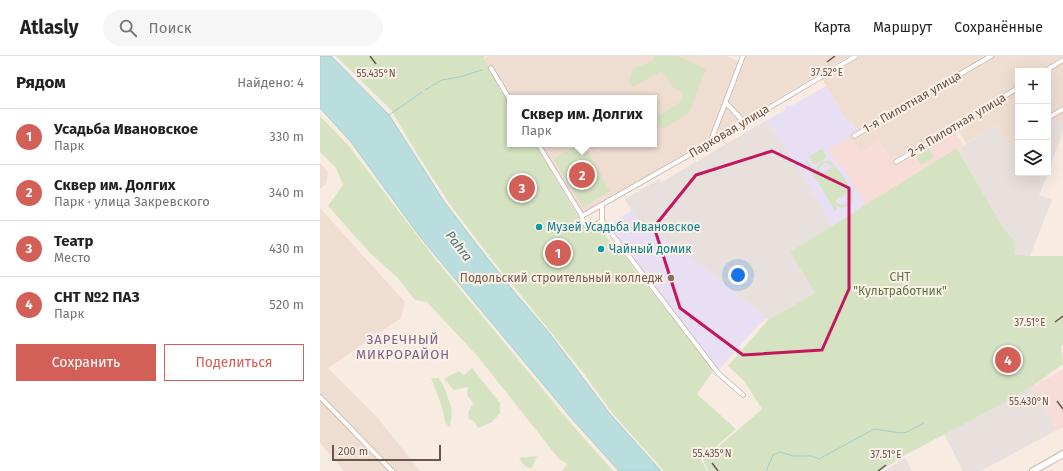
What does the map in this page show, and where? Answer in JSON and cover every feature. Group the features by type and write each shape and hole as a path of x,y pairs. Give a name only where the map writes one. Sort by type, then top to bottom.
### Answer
{"main road":[{"path":"1033,471 1063,454"}],"street":[{"path":"710,143 743,56"},
{"name":"Парковая улица","path":"582,216 710,143 856,56"},
{"name":"1-я Пилотная улица","path":"854,136 991,56"},
{"path":"1050,68 1063,60"},
{"path":"491,68 507,95"},
{"name":"2-я Пилотная улица","path":"896,162 1015,90"},
{"path":"726,102 744,122"},
{"path":"1051,116 1063,108"},
{"path":"540,147 582,216 586,226 589,228 602,221"},
{"path":"602,205 602,221 718,373 744,395"},
{"path":"320,398 392,471"}],"highlighted area":[{"path":"772,151 849,188 849,289 822,350 743,355 680,308 654,227 696,175"}],"shaded area":[{"path":"488,56 726,56 743,63 745,56 849,56 583,214 542,147 657,147 657,95 509,95 492,68 488,70 482,60"},
{"path":"861,56 1063,56 1063,123 1059,119 1051,124 1051,68 1015,68 1015,146 1011,148 997,125 966,143 954,124 892,161 860,152 849,135 857,130 851,121 847,121 822,79"},
{"path":"826,86 847,121 851,121 857,130 849,135 850,137 828,149 838,167 842,165 866,205 832,226 804,177 767,120 784,111 785,106 791,106"},
{"path":"1059,119 1063,123 1063,131 1051,164 1051,140 1051,124"},
{"path":"767,120 804,177 832,226 790,252 815,293 768,320 677,246 641,224 625,199 659,179 662,182"},
{"path":"997,125 1011,148 1015,146 1015,176 1047,176 1039,195 1052,200 1030,256 1013,254 1016,242 1004,229 957,149"},
{"path":"953,129 963,145 866,205 842,165 838,167 827,149 850,137 861,152 880,140 892,161 895,160 897,163"},
{"path":"320,163 328,172 326,184 320,189"},
{"path":"320,208 405,302 401,318 328,368 377,417 420,471 344,471 320,443"},
{"path":"631,210 641,224 677,246 766,318 719,370 608,226"},
{"path":"1063,369 1063,427 1057,430 1031,387"},
{"path":"1031,387 1057,430 981,471 963,471 944,434"},
{"path":"905,458 912,471 884,471"}],"green space":[{"path":"336,56 486,56 483,58 507,98 507,147 537,147 588,233 600,228 614,247 617,245 640,277 714,370 697,394 736,429 701,460 707,471 664,471 613,414 582,371 451,206 391,110"},
{"path":"654,56 677,56 706,69 689,113 663,129 659,125 657,126 657,117 680,102 683,92 674,88 662,71 633,87 629,83 632,69 652,61"},
{"path":"320,116 348,145 436,260 568,420 613,471 562,471 567,464 559,459 479,358 427,302 415,300 397,277 371,254 328,206 343,185 336,168 320,152"},
{"path":"575,147 585,147 610,191 583,207 553,159"},
{"path":"822,149 827,157 814,165 809,156"},
{"path":"929,149 934,157 921,165 916,157"},
{"name":"СНТ \"Культработник\"","path":"957,149 1004,229 1016,242 1014,254 1030,256 1063,256 1063,344 1061,346 1063,364 1031,387 905,455 880,471 708,471 703,460 762,409 744,381 728,366 768,320 815,293 790,252"},
{"path":"807,160 816,174 817,167 821,162 829,161 836,167 852,193 853,199 849,205 841,208 835,205 837,209 835,211 805,161","holes":["825,163 830,164 833,167 820,175 819,168","848,193 850,198 847,204 840,205 835,201"]},
{"path":"472,368 500,403 500,413 492,422 478,428 475,422 469,419 468,413 473,403 467,395 468,387 454,390 444,379 459,371 464,375"},
{"path":"431,378 439,378 445,389 452,410 450,428 445,422 442,407"},
{"path":"537,456 532,468 526,467 519,458"}],"water":[{"name":"Pahra","path":"320,56 331,56 389,115 445,203 477,245 550,334 610,414 661,471 619,471 573,420 421,238 351,142 320,108"}],"waterway":[{"path":"425,90 442,80 459,77 482,70"},
{"path":"389,115 422,92"},
{"path":"766,471 773,455 780,452 793,456 812,456 819,459 874,429 901,433 907,432 924,423"}],"place":[{"name":"Сквер им. Долгих","path":"582,175"},
{"name":"Театр","path":"522,188"},
{"name":"Музей Усадьба Ивановское","path":"539,227"},
{"name":"Чайный домик","path":"601,249"},
{"name":"Усадьба Ивановское","path":"558,253"},
{"name":"Подольский строительный колледж","path":"671,278"},
{"name":"СНТ №2 ПАЗ","path":"1008,360"}],"district":[{"name":"ЗАРЕЧНЫЙ МИКРОРАЙОН","path":"403,346"}]}
